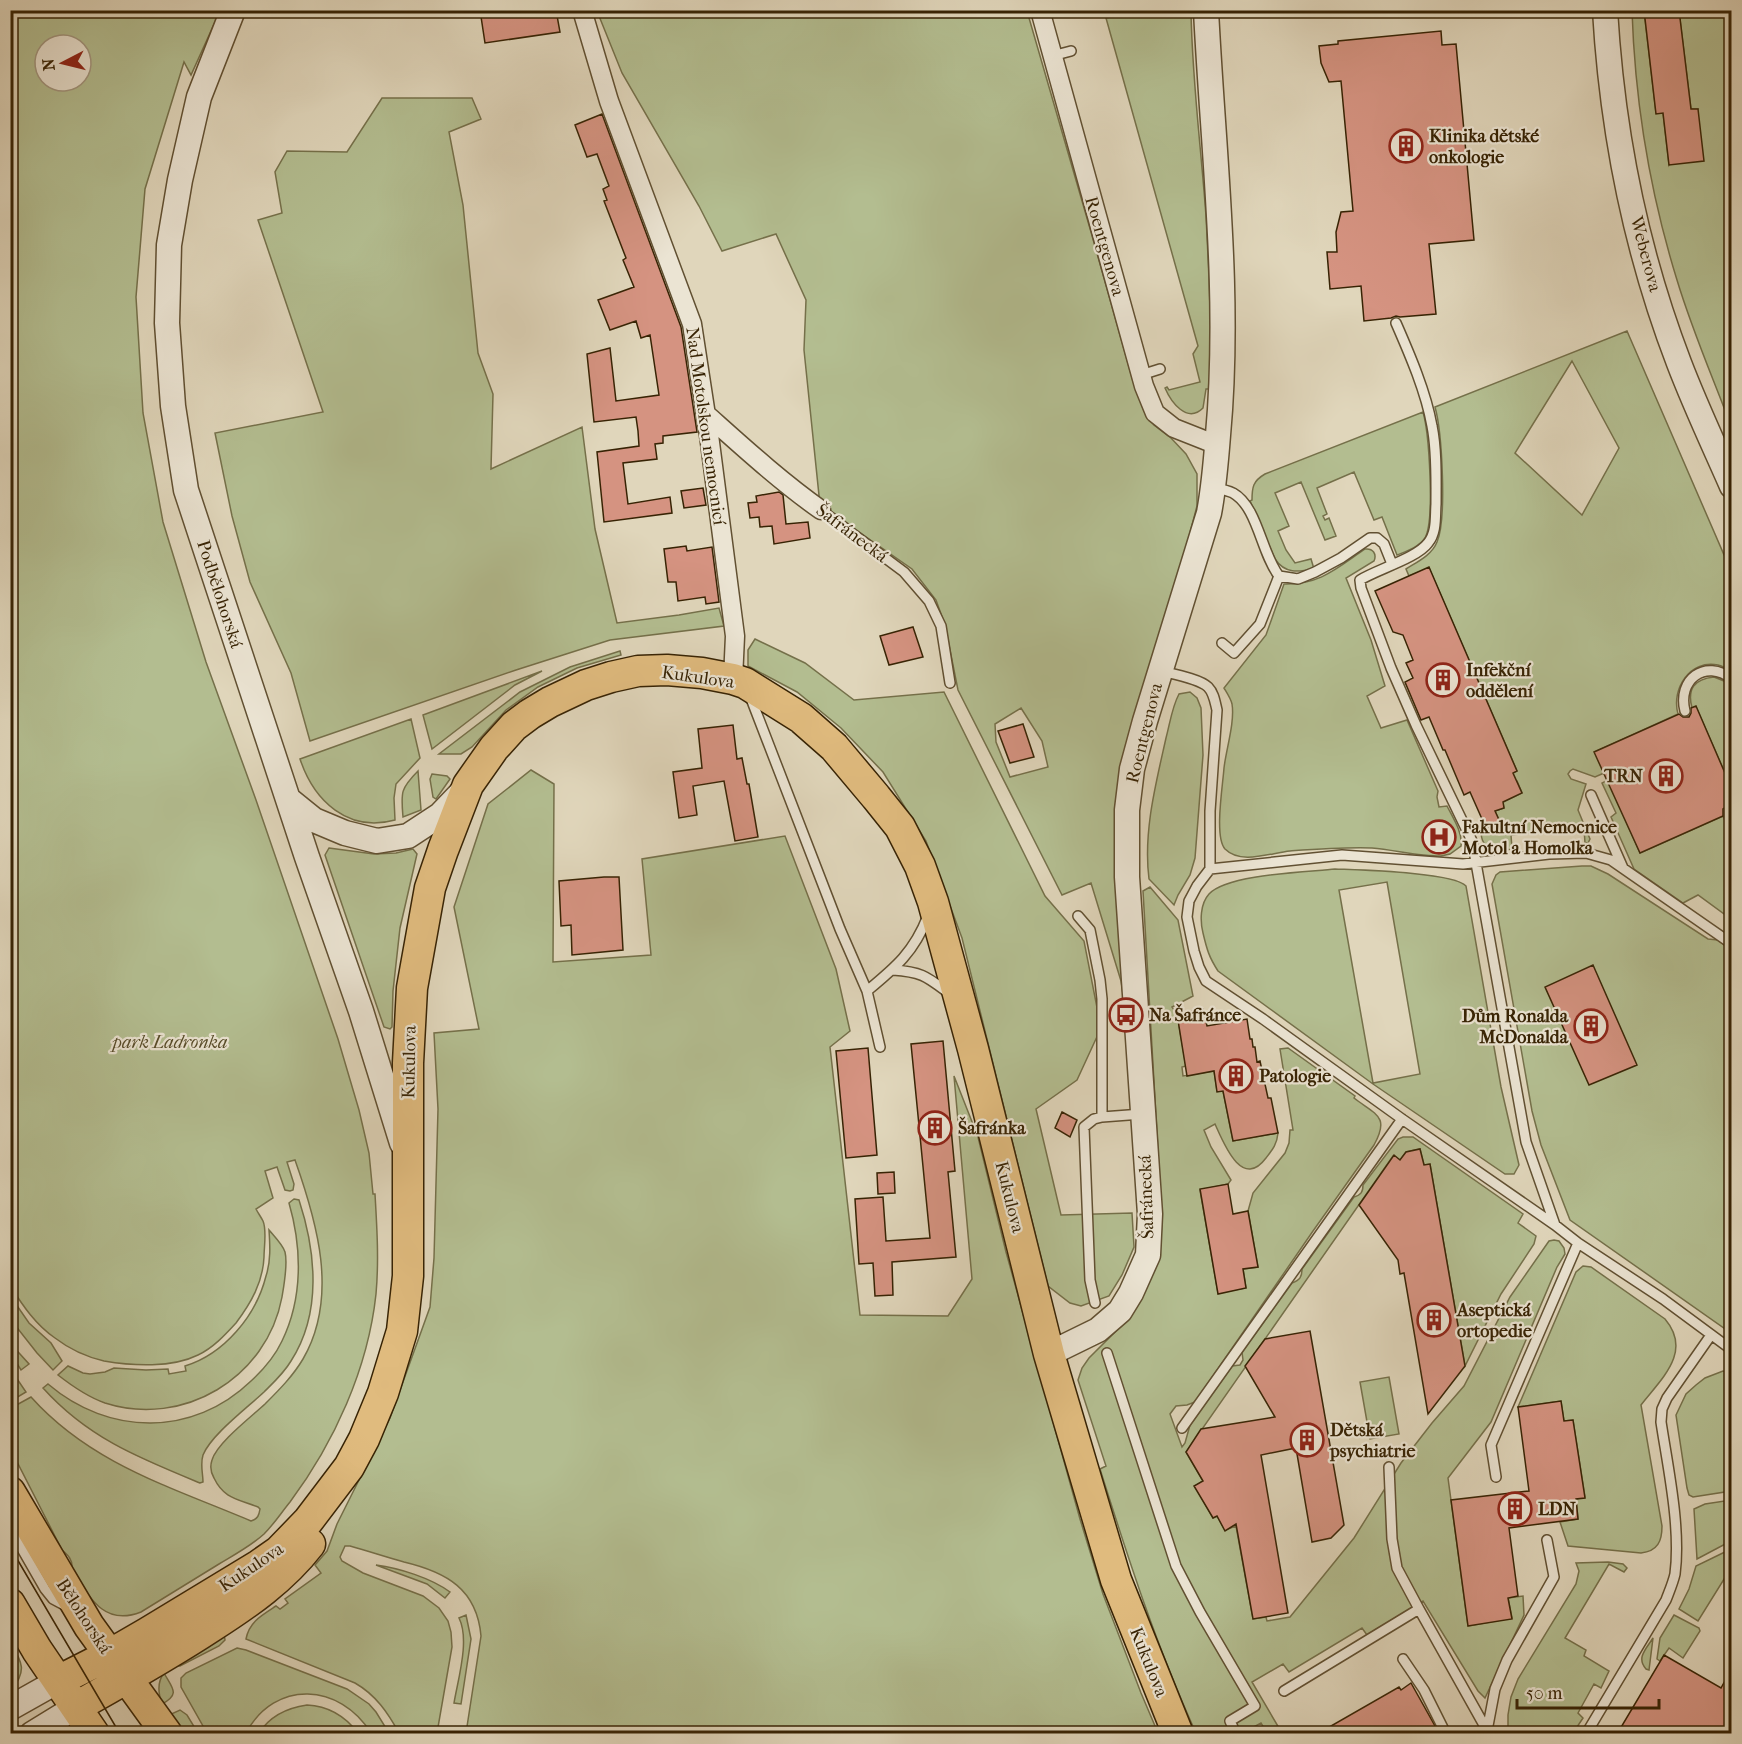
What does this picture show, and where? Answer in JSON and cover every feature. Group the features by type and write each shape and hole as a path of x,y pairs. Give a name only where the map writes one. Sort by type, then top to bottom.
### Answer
{"main road":[{"name":"Kukulova","path":"118,1666 279,1551 308,1521 350,1467 383,1393 402,1330 408,1276 408,1063 412,988 430,888 468,785 494,748 514,726 550,702 586,685 638,671 667,670 702,673 739,681 801,718 834,747 900,827 920,866 933,902 961,1003 1049,1354 1116,1580 1178,1734"},
{"name":"Bělohorská","path":"10,1492 89,1626 167,1734"},
{"path":"10,1604 37,1650 94,1734"},
{"path":"58,1680 118,1666"},
{"path":"76,1707 118,1666"}],"street":[{"name":"Podbělohorská","path":"233,10 200,97 180,180 169,244 168,335 173,406 186,490 361,1011 408,1163"},
{"name":"Nad Motolskou nemocnicí","path":"582,10 609,101 692,324 706,414 739,681"},
{"name":"Roentgenova","path":"1040,10 1141,375 1155,414 1174,428 1218,445"},
{"name":"Roentgenova","path":"1136,1028 1127,877 1127,810 1132,769 1209,513 1214,488 1222,392 1224,322 1221,247 1206,10"},
{"name":"Weberova","path":"1605,10 1608,63 1620,150 1645,255 1679,363 1731,486"},
{"name":"Šafránecká","path":"706,414 800,495 821,510"},
{"path":"288,799 314,820 345,833 377,841 408,836 440,815 468,785"},
{"name":"Šafránecká","path":"1049,1354 1098,1330 1120,1311 1148,1255 1150,1214 1136,1028"},
{"path":"10,1708 58,1680"},
{"path":"32,1734 76,1707"}],"lane":[{"path":"1052,56 1071,51"},
{"path":"1396,323 1417,377 1433,428 1435,530 1428,544 1410,557 1360,580 1361,588 1391,668 1416,725 1473,843 1526,1142 1555,1225"},
{"path":"1141,375 1160,369"},
{"path":"1214,488 1233,494 1248,507 1272,568 1279,576 1298,579 1315,572 1370,538 1377,538 1384,544 1392,564"},
{"name":"Šafránecká","path":"821,510 904,572 929,601 941,626 950,683"},
{"path":"1222,643 1234,653 1260,624 1279,576"},
{"path":"1685,711 1682,701 1684,688 1690,679 1698,674 1715,670 1723,672 1731,679"},
{"path":"1160,671 1208,686 1217,710 1210,811 1210,869 1189,901 1187,917 1194,951 1206,981 1578,1243 1663,1299 1731,1350"},
{"name":"Nad Motolskou nemocnicí","path":"739,681 867,991 880,1047"},
{"path":"1591,795 1623,868"},
{"path":"1210,869 1342,855 1463,864 1549,854 1586,853 1611,860 1731,944"},
{"path":"867,991 893,970 912,949 933,902"},
{"path":"1077,916 1090,930 1100,980 1102,999 1101,1117"},
{"path":"893,970 912,971 928,977 961,1003"},
{"path":"1095,1303 1090,1280 1084,1127 1094,1119 1101,1117 1142,1114"},
{"path":"1182,1428 1402,1119"},
{"path":"1496,1477 1491,1446 1578,1243"},
{"path":"1586,1734 1666,1600 1675,1576 1673,1505 1661,1422 1662,1409 1667,1398 1711,1335"},
{"path":"1107,1353 1176,1566 1200,1612 1256,1706 1230,1721 1236,1734"},
{"path":"1389,1467 1392,1539 1397,1568 1488,1732"},
{"path":"10,1528 53,1599 78,1613 89,1626"},
{"path":"1488,1732 1495,1689 1507,1660 1554,1577 1547,1540"},
{"path":"1284,1691 1419,1609"},
{"path":"1403,1659 1424,1690 1446,1734"}],"green space":[{"name":"park Ladronka","path":"197,10 198,13 209,16 212,11 220,11 191,75 184,62 145,189 136,297 143,413 163,522 206,662 338,1039 359,1110 369,1153 373,1194 375,1194 377,1269 372,1322 357,1377 334,1430 306,1479 271,1526 242,1550 141,1612 128,1616 117,1615 107,1612 91,1598 72,1569 71,1560 62,1550 11,1450 11,1408 31,1397 79,1440 106,1457 162,1484 251,1521 258,1516 260,1509 258,1507 232,1497 222,1490 212,1474 211,1462 220,1446 281,1388 295,1371 314,1335 320,1310 321,1260 311,1209 295,1160 287,1162 294,1184 293,1190 285,1190 277,1167 265,1171 273,1198 256,1209 263,1221 265,1234 263,1266 255,1292 236,1323 214,1345 198,1355 176,1362 152,1365 115,1363 91,1357 78,1352 48,1333 30,1315 11,1287 10,11"},
{"path":"597,11 1027,11 1133,381 1144,411 1154,425 1186,454 1197,474 1197,506 1180,571 1123,760 1117,792 1116,817 1127,1020 1121,981 1091,883 1062,895 958,690 945,625 936,600 912,569 820,505 804,350 806,300 776,234 722,251 699,206 622,73","holes":["1021,708 1042,741 1048,767 1010,777 996,742 995,724"]},
{"path":"1135,11 1191,11 1206,216 1211,389 1206,389 1203,408 1191,414 1175,405 1165,388 1169,390 1200,382 1193,354 1198,346 1106,18"},
{"path":"1632,11 1644,11 1656,113 1663,113 1669,165 1698,109 1691,109 1679,11 1725,11 1732,45 1731,426 1683,299 1659,214 1640,113"},
{"path":"382,98 472,98 481,119 449,132 463,205 478,353 493,394 491,469 582,427 595,529 617,623 719,608 724,626 610,640 310,741 291,673 250,582 232,516 215,433 323,412 258,220 282,213 275,172 287,151 347,152"},
{"path":"1627,331 1731,571 1731,670 1708,664 1691,671 1680,686 1677,695 1678,714 1595,752 1604,773 1595,777 1573,769 1568,774 1571,779 1586,784 1578,810 1590,839 1588,843 1585,843 1584,828 1511,835 1512,849 1506,850 1491,849 1482,840 1481,832 1484,823 1500,822 1495,811 1504,808 1503,802 1522,793 1517,781 1497,780 1517,771 1429,568 1409,576 1406,569 1432,551 1440,531 1443,496 1440,435 1435,407","holes":["1572,361 1619,448 1582,515 1515,453"]},
{"path":"1423,412 1429,456 1430,514 1425,538 1420,544 1397,555 1382,517 1374,520 1354,472 1317,488 1327,514 1323,516 1325,520 1329,518 1336,536 1325,540 1301,482 1275,493 1289,526 1278,531 1286,550 1295,563 1311,559 1314,569 1292,571 1279,564 1250,501 1258,479 1265,474"},
{"path":"1365,549 1374,552 1374,561 1346,578 1371,640 1385,686 1367,696 1381,728 1407,720 1438,791 1439,807 1447,806 1459,831 1461,846 1450,854 1441,856 1362,848 1290,851 1247,857 1232,854 1225,849 1220,834 1224,768 1233,711 1224,688 1266,635 1284,584 1308,582 1328,574"},
{"path":"755,639 805,663 854,700 944,692 1045,896 1084,941 1101,1028 1077,1080 1036,1109 1061,1215 1132,1213 1134,1247 1122,1275 1109,1296 1081,1306 1070,1303 1048,1286 962,938 926,841 883,772 841,728 797,692 748,666 748,650"},
{"path":"620,651 621,655 577,668 538,687 506,710 472,747 461,754 439,754 520,692 570,667"},
{"path":"542,671 515,685 432,749 423,715"},
{"path":"1714,677 1724,681 1732,690 1731,787 1696,707 1692,708 1691,690 1701,680"},
{"path":"1190,692 1197,698 1201,708 1203,755 1195,858 1190,875 1174,905 1149,879 1149,826 1173,710 1179,694"},
{"path":"411,719 420,758 396,784 395,820 378,823 362,822 348,817 335,810 314,788 300,759"},
{"path":"531,770 554,784 553,962 651,955 642,859 785,836 836,969 850,1031 830,1047 860,1315 948,1316 972,1279 954,1076 978,1137 1006,1252 1103,1594 1158,1733 466,1733 481,1636 473,1606 457,1585 446,1577 419,1566 350,1546 345,1546 340,1557 342,1561 363,1573 423,1596 439,1608 448,1621 452,1647 437,1733 399,1733 381,1705 355,1683 246,1639 250,1628 257,1620 276,1606 280,1609 288,1603 285,1599 321,1573 315,1565 327,1551 337,1524 390,1418 430,1307 434,1258 438,1109 434,1033 479,1029 454,907 488,804"},
{"path":"418,771 421,810 403,817 403,792"},
{"path":"432,774 447,776 450,779 436,799 433,797 430,779"},
{"path":"1608,780 1640,853 1723,816 1731,835 1731,919 1698,895 1683,903 1634,869 1611,817 1616,813 1602,783"},
{"path":"329,848 374,854 396,853 413,849 417,854 400,928 390,1029 384,1027 325,855"},
{"path":"1591,866 1608,874 1708,939 1718,940 1731,950 1731,1333 1570,1220 1541,1145 1532,1111 1492,884 1500,872"},
{"path":"1335,869 1425,875 1458,881 1466,886 1501,1087 1519,1165 1514,1174 1505,1174 1373,1084 1218,971 1212,962 1201,923 1202,908 1209,894 1218,887 1250,878","holes":["1387,882 1420,1074 1373,1083 1339,890"]},
{"path":"1150,887 1178,920 1193,996 1172,1007 1177,1014 1186,1066 1182,1067 1183,1076 1214,1071 1217,1091 1223,1091 1233,1141 1278,1133 1277,1140 1266,1158 1257,1167 1249,1169 1242,1167 1235,1160 1215,1124 1204,1130 1211,1147 1231,1180 1228,1184 1200,1190 1218,1293 1246,1288 1243,1269 1258,1267 1248,1211 1253,1193 1285,1153 1290,1130 1293,1130 1280,1049 1288,1048 1355,1096 1354,1098 1374,1113 1381,1122 1379,1135 1374,1145 1195,1402 1176,1406 1170,1414 1182,1447 1190,1425 1232,1366 1240,1365 1243,1360 1242,1352 1292,1283 1300,1278 1302,1269 1354,1197 1361,1193 1363,1185 1398,1139 1413,1137 1523,1214 1518,1223 1536,1236 1534,1244 1501,1294 1465,1366 1430,1164 1424,1165 1420,1149 1406,1152 1400,1160 1393,1156 1186,1452 1203,1481 1195,1486 1213,1518 1217,1516 1225,1530 1236,1526 1253,1619 1266,1617 1267,1621 1290,1617 1354,1538 1401,1463 1464,1386 1510,1297 1549,1241 1559,1241 1564,1248 1565,1254 1557,1267 1491,1422 1448,1478 1468,1626 1512,1618 1508,1598 1523,1596 1524,1615 1485,1698 1478,1691 1423,1601 1367,1635 1362,1628 1289,1672 1283,1664 1252,1682 1279,1728 1268,1733 1261,1723 1246,1731 1247,1733 1196,1733 1182,1701 1156,1636 1121,1536 1100,1469 1106,1466 1078,1380 1089,1358 1127,1320 1160,1253 1162,1221 1143,891"},
{"path":"294,1199 299,1200 305,1220 312,1261 312,1303 308,1323 301,1342 285,1370 221,1430 207,1447 202,1459 203,1482 200,1483 178,1474 116,1445 78,1420 43,1388 48,1384 72,1401 97,1413 124,1421 151,1423 177,1420 203,1412 228,1399 260,1372 279,1347 289,1325 294,1308 298,1273 296,1238 289,1203"},
{"path":"269,1230 284,1249 286,1257 282,1297 273,1326 259,1351 240,1373 217,1390 191,1402 163,1408 134,1409 99,1401 58,1375 68,1366 90,1374 114,1368 168,1369 169,1374 186,1371 185,1366 213,1352 225,1343 236,1332 255,1305 269,1265"},
{"path":"1583,1266 1591,1267 1665,1319 1673,1331 1676,1343 1671,1365 1641,1405 1662,1526 1658,1544 1647,1552 1568,1546 1560,1522 1578,1519 1576,1499 1585,1497 1573,1420 1564,1421 1561,1401 1518,1407 1576,1272"},
{"path":"11,1297 29,1323 51,1343 62,1361 53,1370 11,1320"},
{"path":"10,1343 29,1364 21,1370 11,1354"},
{"path":"11,1370 26,1392 10,1401"},
{"path":"1723,1371 1731,1373 1731,1491 1693,1497 1689,1495 1687,1488 1676,1415 1686,1394 1705,1378"},
{"path":"1389,1377 1399,1434 1370,1439 1360,1382"},
{"path":"1731,1500 1731,1541 1697,1559 1694,1509 1705,1504"},
{"path":"1731,1549 1731,1568 1698,1621 1679,1609 1689,1589 1696,1566"},
{"path":"1576,1563 1623,1564 1627,1568 1624,1572 1609,1564 1565,1638 1586,1650 1584,1656 1609,1671 1601,1688 1594,1684 1578,1713 1583,1718 1573,1733 1508,1733 1511,1697 1518,1679 1576,1584 1579,1571"},
{"path":"376,1565 415,1574 450,1592 445,1598 427,1584"},
{"path":"466,1615 471,1639 461,1704 454,1703 463,1648 459,1618"},
{"path":"1674,1615 1699,1628 1700,1631 1683,1658 1669,1648 1660,1661 1657,1659 1660,1638"},
{"path":"224,1634 225,1640 219,1646 180,1666 174,1665"},
{"path":"1653,1638 1649,1670 1643,1665 1642,1657"},
{"path":"10,1642 21,1667 19,1678 11,1691"},
{"path":"237,1648 347,1689 369,1704 389,1733 371,1733 358,1716 342,1704 325,1697 308,1694 290,1696 273,1703 258,1715 246,1733 207,1733 181,1687 181,1678 186,1673"},
{"path":"164,1673 172,1687 173,1694 162,1704 159,1688"},
{"path":"307,1705 322,1707 336,1713 358,1733 259,1733 279,1714"},
{"path":"180,1710 187,1715 198,1733 180,1733 169,1715"}],"building":[{"path":"480,10 556,10 560,32 485,43"},
{"path":"1644,10 1679,10 1691,109 1698,109 1704,161 1669,165 1663,113 1656,114"},
{"name":"Klinika dětské onkologie","path":"1441,31 1442,45 1456,44 1474,240 1429,244 1436,314 1396,316 1364,321 1361,286 1330,289 1327,252 1337,252 1336,232 1341,212 1353,211 1341,81 1329,82 1321,63 1319,46 1338,44 1338,41"},
{"path":"602,114 681,327 697,432 663,436 663,443 655,444 657,459 623,463 628,504 670,497 672,513 604,522 597,452 639,446 638,431 636,417 594,422 587,354 610,348 616,401 659,395 650,335 641,338 636,321 610,330 598,300 634,287 623,260 626,258 604,201 607,200 603,189 609,186 597,154 587,157 575,125"},
{"path":"703,488 706,505 684,508 681,491"},
{"path":"779,492 783,495 786,524 808,522 810,538 774,544 772,526 760,527 759,517 750,518 748,503 757,502 756,496"},
{"path":"686,546 687,551 712,547 719,602 706,604 705,597 678,601 676,582 668,582 664,549"},
{"name":"Infekční oddělení","path":"1429,567 1517,771 1513,773 1522,793 1503,802 1504,808 1495,811 1500,822 1486,828 1470,792 1464,795 1429,717 1421,720 1405,682 1413,678 1406,663 1413,660 1403,635 1393,632 1375,591"},
{"path":"913,627 923,657 889,665 880,636"},
{"name":"TRN","path":"1696,706 1731,787 1731,807 1723,809 1723,816 1640,853 1594,752 1679,714 1689,717 1691,708"},
{"path":"1023,724 1034,757 1010,763 998,731"},
{"path":"733,725 737,759 742,758 747,784 749,784 758,837 735,841 724,781 693,786 697,815 679,818 673,772 702,768 698,729"},
{"path":"619,877 623,950 572,955 571,925 561,926 559,881"},
{"name":"Dům Ronalda McDonalda","path":"1593,965 1637,1065 1589,1085 1545,987"},
{"name":"Patologie","path":"1203,1009 1207,1026 1247,1019 1250,1039 1255,1047 1257,1062 1260,1061 1268,1098 1271,1098 1278,1133 1233,1141 1223,1091 1217,1092 1214,1071 1187,1076 1177,1014"},
{"path":"943,1041 955,1171 948,1172 956,1257 892,1262 893,1295 875,1296 873,1263 859,1264 855,1199 883,1197 886,1241 930,1238 911,1044"},
{"path":"868,1048 877,1155 846,1158 836,1051"},
{"path":"1062,1112 1077,1120 1070,1137 1055,1128"},
{"name":"Aseptická ortopedie","path":"1420,1149 1424,1165 1430,1164 1465,1366 1428,1414 1404,1273 1400,1274 1398,1260 1359,1205 1394,1155 1400,1160 1406,1152"},
{"path":"894,1172 895,1193 878,1194 877,1173"},
{"path":"1228,1184 1233,1214 1248,1211 1258,1267 1243,1269 1246,1288 1218,1294 1200,1189"},
{"path":"1310,1331 1344,1525 1331,1538 1312,1542 1296,1448 1261,1455 1288,1613 1253,1619 1236,1524 1225,1531 1217,1516 1213,1518 1194,1486 1203,1481 1186,1452 1201,1429 1275,1417 1245,1366 1265,1339"},
{"name":"LDN","path":"1561,1401 1564,1421 1573,1420 1585,1498 1576,1499 1578,1519 1509,1528 1518,1596 1508,1598 1512,1619 1468,1626 1451,1500 1529,1491 1518,1407"},
{"path":"1664,1655 1721,1688 1731,1670 1731,1734 1617,1734"},
{"path":"1411,1683 1435,1726 1422,1734 1317,1734 1399,1687 1401,1690"}],"tram line":[{"path":"10,1547 120,1734"}],"place":[{"name":"Klinika dětské onkologie","path":"1406,146"},
{"name":"Infekční oddělení","path":"1443,680"},
{"name":"TRN","path":"1666,776"},
{"name":"Fakultní Nemocnice Motol a Homolka","path":"1439,837"},
{"name":"Na Šafránce","path":"1126,1015"},
{"name":"Dům Ronalda McDonalda","path":"1591,1026"},
{"name":"Patologie","path":"1236,1076"},
{"name":"Šafránka","path":"935,1128"},
{"name":"Aseptická ortopedie","path":"1434,1320"},
{"name":"Dětská psychiatrie","path":"1307,1440"},
{"name":"LDN","path":"1515,1509"}]}
